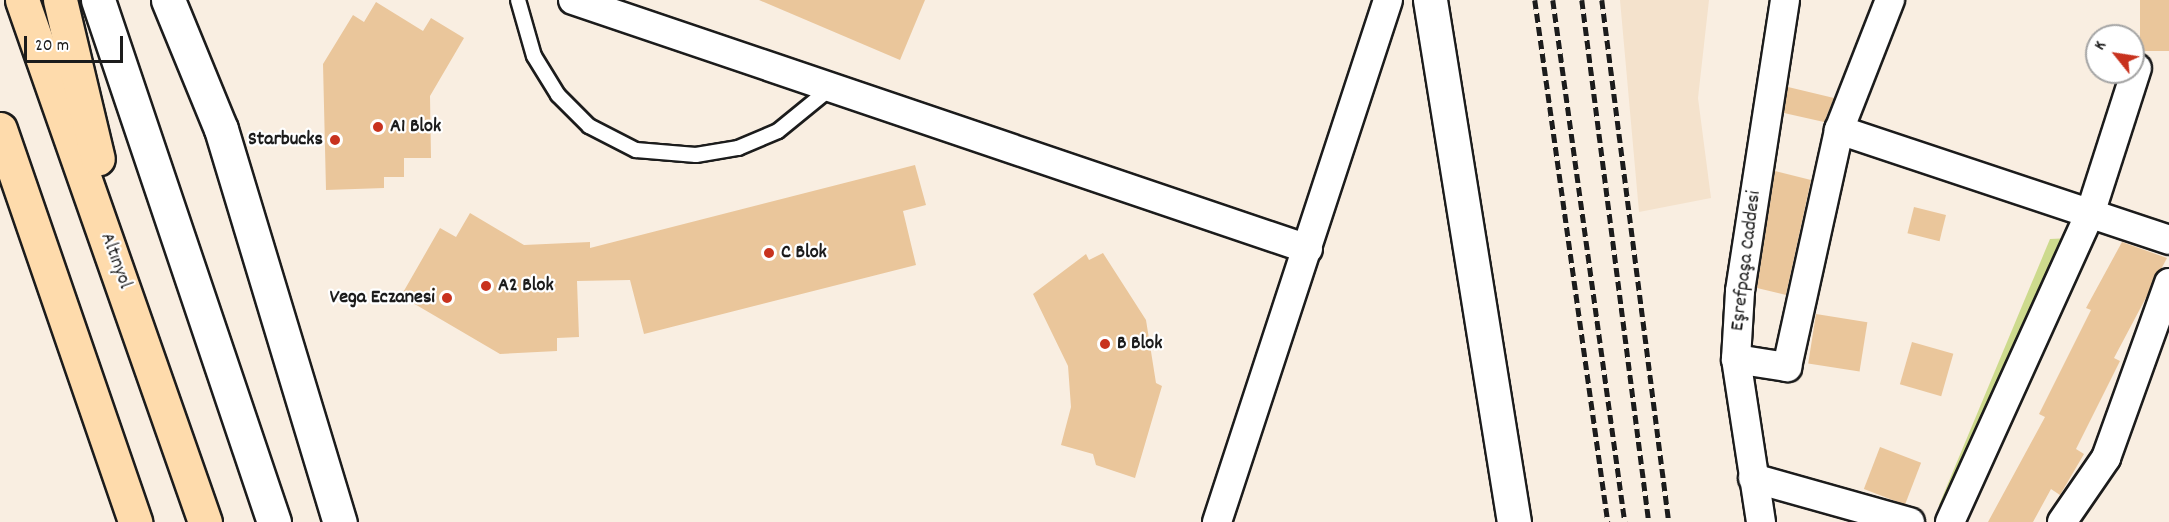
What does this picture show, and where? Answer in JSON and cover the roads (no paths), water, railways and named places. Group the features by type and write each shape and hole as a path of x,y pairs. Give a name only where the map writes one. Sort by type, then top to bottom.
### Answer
{"highway":[{"name":"Altınyol","path":"22,0 205,522"},
{"path":"60,0 139,330"},
{"path":"0,129 37,244 135,522"},
{"path":"0,190 37,244"}],"main road":[{"path":"98,0 274,522"},
{"path":"168,0 220,129 340,522"},
{"path":"1430,0 1514,522"}],"street":[{"path":"573,0 1308,249"},
{"path":"1217,522 1388,0"},
{"name":"Eşrefpaşa Caddesi","path":"1761,522 1736,358 1740,291 1785,0"},
{"path":"1736,358 1787,367 1839,130 1890,0"},
{"path":"1953,521 2091,211 2132,84"},
{"path":"1839,130 2091,211 2169,240"},
{"path":"2062,522 2106,458 2169,283"},
{"path":"1753,478 1910,522"}],"lane":[{"path":"518,0 534,56 558,95 589,126 636,150 696,155 738,148 778,131 832,87"}],"railway":[{"path":"1535,0 1608,522"},
{"path":"1553,0 1625,522"},
{"path":"1582,0 1649,522"},
{"path":"1602,0 1669,522"}],"place":[{"name":"A1 Blok","path":"378,127"},
{"name":"Starbucks","path":"335,140"},
{"name":"C Blok","path":"769,253"},
{"name":"A2 Blok","path":"486,286"},
{"name":"Vega Eczanesi","path":"447,298"},
{"name":"B Blok","path":"1105,344"}]}
